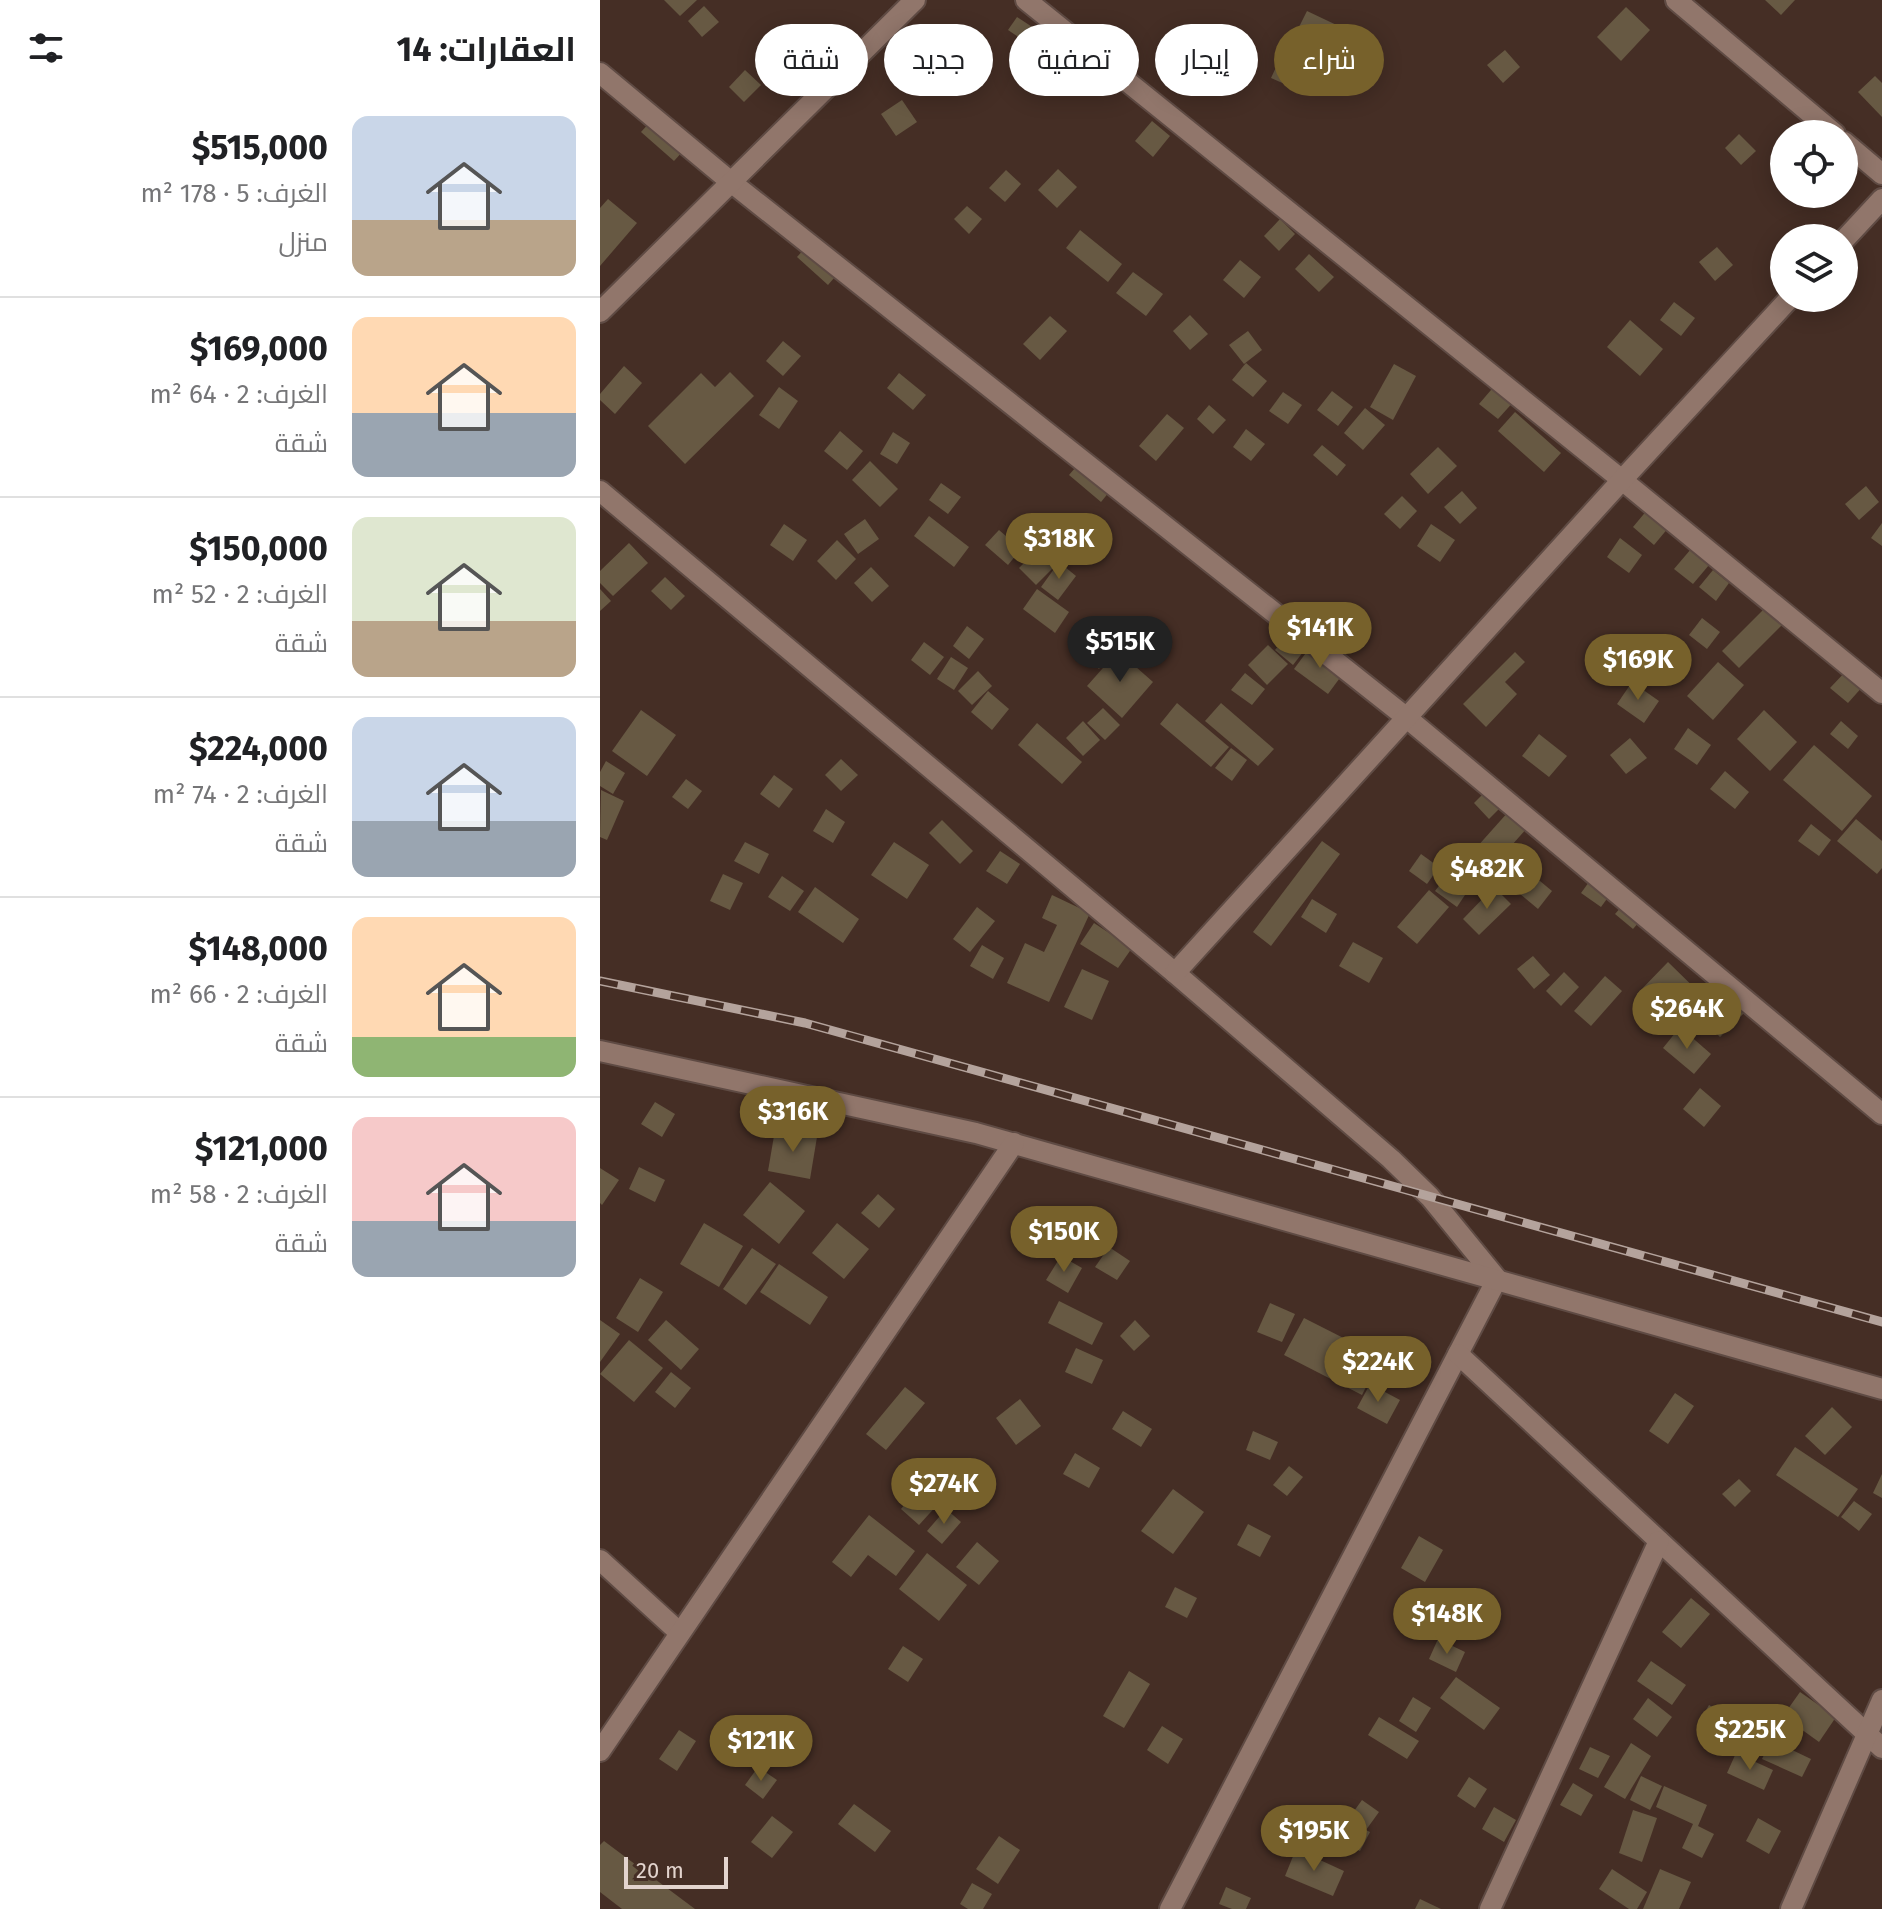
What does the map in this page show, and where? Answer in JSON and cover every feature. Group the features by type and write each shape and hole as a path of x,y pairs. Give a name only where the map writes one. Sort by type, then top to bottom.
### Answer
{"street":[{"path":"600,312 915,0"},
{"path":"1026,0 1882,693"},
{"path":"1676,0 1818,120"},
{"path":"600,73 731,182 1407,718 1882,1114"},
{"path":"1858,154 1882,174"},
{"path":"1858,225 1882,199"},
{"path":"1175,973 1777,312"},
{"path":"600,491 1175,973 1391,1159 1430,1197 1497,1279"},
{"path":"600,1051 1014,1143 1882,1389"},
{"path":"600,1751 1014,1143"},
{"path":"1170,1909 1497,1279"},
{"path":"1458,1354 1875,1741"},
{"path":"1490,1909 1659,1541"},
{"path":"600,1560 680,1633"},
{"path":"1791,1909 1875,1741 1882,1700"}],"building":[{"path":"664,0 697,0 680,16"},
{"path":"1765,0 1795,0 1781,15"},
{"path":"704,6 719,22 702,37 688,21"},
{"path":"1626,7 1650,30 1621,61 1597,37"},
{"path":"1307,11 1334,24 1300,24"},
{"path":"1017,17 1028,24 1012,24"},
{"path":"1505,50 1520,67 1503,83 1487,65"},
{"path":"745,70 755,79 755,91 744,102 729,87"},
{"path":"1875,76 1882,83 1882,117 1858,92"},
{"path":"902,100 917,122 896,136 881,114"},
{"path":"659,112 692,141 674,161 641,132"},
{"path":"1152,121 1170,136 1153,157 1135,141"},
{"path":"1739,134 1756,151 1741,165 1725,148"},
{"path":"1058,169 1077,187 1057,208 1038,190"},
{"path":"1006,170 1021,184 1005,202 989,188"},
{"path":"608,199 637,223 600,266 600,208"},
{"path":"967,206 982,219 969,234 954,219"},
{"path":"1280,219 1295,234 1279,251 1264,236"},
{"path":"1080,230 1122,264 1108,282 1066,248"},
{"path":"815,237 846,264 828,285 797,257"},
{"path":"1717,247 1733,265 1715,281 1699,262"},
{"path":"1309,254 1334,277 1319,292 1295,269"},
{"path":"1240,260 1261,277 1244,298 1223,280"},
{"path":"1133,272 1163,294 1146,316 1116,293"},
{"path":"1674,302 1695,318 1681,336 1660,320"},
{"path":"1190,315 1208,334 1190,350 1173,331"},
{"path":"1050,316 1067,331 1040,360 1023,344"},
{"path":"1630,320 1663,349 1640,376 1607,347"},
{"path":"1248,331 1262,350 1244,364 1229,345"},
{"path":"783,341 801,356 783,376 766,361"},
{"path":"1246,363 1267,381 1253,397 1232,380"},
{"path":"1394,364 1416,376 1393,420 1370,407"},
{"path":"624,366 642,383 615,414 600,400 600,394"},
{"path":"730,372 754,396 685,464 648,426 701,373 715,387"},
{"path":"899,373 926,395 913,410 887,388"},
{"path":"1497,383 1516,399 1498,419 1479,404"},
{"path":"779,387 798,401 779,429 759,415"},
{"path":"1332,391 1353,407 1338,426 1317,410"},
{"path":"1283,392 1302,405 1288,424 1269,411"},
{"path":"1209,405 1226,420 1213,434 1197,419"},
{"path":"1365,408 1385,425 1363,450 1344,433"},
{"path":"1515,412 1561,453 1544,472 1498,431"},
{"path":"1167,414 1184,428 1156,461 1139,446"},
{"path":"1246,429 1265,444 1251,461 1233,447"},
{"path":"840,431 863,451 847,470 824,451"},
{"path":"893,432 910,443 897,464 880,454"},
{"path":"1322,445 1346,465 1337,476 1313,455"},
{"path":"1438,447 1457,466 1428,494 1410,474"},
{"path":"1087,454 1118,481 1101,502 1069,475"},
{"path":"870,461 898,489 880,507 852,480"},
{"path":"941,483 961,497 948,514 929,500"},
{"path":"1866,486 1879,502 1859,520 1845,504"},
{"path":"1462,491 1477,508 1460,524 1444,507"},
{"path":"1402,496 1417,511 1400,529 1384,514"},
{"path":"1648,509 1669,527 1654,545 1633,527"},
{"path":"929,516 969,547 954,567 914,536"},
{"path":"865,519 879,539 858,554 844,534"},
{"path":"1061,522 1082,540 1066,558 1046,540"},
{"path":"1882,523 1882,546 1871,538"},
{"path":"784,524 807,540 793,561 770,545"},
{"path":"1431,524 1455,540 1440,562 1417,546"},
{"path":"999,530 1021,549 1008,565 985,545"},
{"path":"1620,538 1642,555 1629,573 1607,557"},
{"path":"837,540 856,559 836,580 817,561"},
{"path":"629,543 648,563 613,596 600,583 600,571"},
{"path":"1691,549 1709,565 1693,584 1674,569"},
{"path":"1036,551 1053,568 1036,585 1019,568"},
{"path":"1059,562 1076,576 1058,600 1041,587"},
{"path":"871,567 889,586 872,602 854,583"},
{"path":"1713,570 1729,583 1716,601 1699,587"},
{"path":"665,577 685,596 671,610 651,591"},
{"path":"600,589 611,601 600,611"},
{"path":"1037,589 1069,612 1055,633 1023,609"},
{"path":"1765,608 1782,625 1739,668 1722,651"},
{"path":"1702,618 1720,632 1707,649 1689,635"},
{"path":"967,626 984,639 969,659 953,646"},
{"path":"1290,632 1307,647 1293,665 1275,650"},
{"path":"1097,633 1115,650 1099,669 1080,653"},
{"path":"924,642 944,657 930,675 911,660"},
{"path":"1268,645 1288,664 1267,685 1248,665"},
{"path":"1311,646 1345,671 1328,694 1294,669"},
{"path":"1118,651 1153,682 1122,718 1087,686"},
{"path":"1515,652 1525,662 1505,682 1517,694 1486,727 1463,704"},
{"path":"951,657 968,668 954,690 937,679"},
{"path":"1718,662 1744,685 1713,720 1687,696"},
{"path":"1847,670 1864,685 1848,703 1830,688"},
{"path":"978,671 992,686 972,705 958,691"},
{"path":"1245,673 1265,689 1252,705 1231,690"},
{"path":"1632,682 1659,701 1644,723 1617,704"},
{"path":"988,691 1009,709 992,730 971,712"},
{"path":"1177,703 1229,747 1211,767 1160,724"},
{"path":"1221,703 1274,749 1258,766 1205,721"},
{"path":"1103,708 1120,725 1105,740 1087,723"},
{"path":"641,710 676,735 647,776 612,751"},
{"path":"1764,710 1797,742 1770,771 1737,739"},
{"path":"1083,721 1100,740 1083,756 1066,738"},
{"path":"1841,721 1858,736 1848,749 1830,734"},
{"path":"1037,723 1082,762 1062,784 1018,745"},
{"path":"1688,728 1711,745 1697,765 1674,749"},
{"path":"1539,734 1567,756 1549,777 1522,756"},
{"path":"1630,738 1647,758 1626,774 1610,755"},
{"path":"1814,745 1872,796 1842,831 1783,780"},
{"path":"1231,748 1247,760 1232,781 1215,768"},
{"path":"841,759 858,775 841,791 825,775"},
{"path":"606,761 625,773 613,794 600,786 600,772"},
{"path":"1725,771 1749,792 1735,809 1710,789"},
{"path":"774,775 793,789 779,808 760,794"},
{"path":"686,779 702,791 688,809 672,797"},
{"path":"1488,789 1504,804 1489,819 1474,803"},
{"path":"601,790 624,801 607,840 600,837"},
{"path":"826,809 845,822 833,843 813,831"},
{"path":"1509,811 1528,827 1495,864 1476,848"},
{"path":"1856,819 1882,841 1882,868 1877,874 1837,841"},
{"path":"942,820 973,851 960,864 929,833"},
{"path":"1811,824 1831,840 1819,856 1798,841"},
{"path":"1322,841 1340,854 1271,946 1253,932"},
{"path":"745,842 769,854 759,874 734,861"},
{"path":"894,842 929,865 907,899 871,875"},
{"path":"1000,851 1020,864 1007,884 986,871"},
{"path":"1421,854 1439,867 1427,884 1409,871"},
{"path":"1597,871 1617,885 1601,907 1581,893"},
{"path":"723,874 743,883 730,910 710,901"},
{"path":"1448,874 1469,889 1457,907 1435,891"},
{"path":"782,876 804,891 790,911 768,897"},
{"path":"1534,876 1552,891 1538,909 1519,893"},
{"path":"815,887 859,919 843,943 798,912"},
{"path":"1494,887 1511,904 1479,935 1463,919"},
{"path":"1429,890 1449,907 1417,944 1397,927"},
{"path":"1052,895 1090,913 1049,1002 1007,983 1025,943 1044,952 1057,925 1042,918"},
{"path":"1630,897 1647,913 1633,929 1615,914"},
{"path":"1312,899 1337,914 1326,933 1301,917"},
{"path":"977,907 995,921 970,952 953,939"},
{"path":"1094,923 1132,948 1118,968 1080,944"},
{"path":"1353,942 1383,958 1369,983 1339,966"},
{"path":"982,945 1004,958 993,979 970,966"},
{"path":"1533,956 1550,975 1534,989 1517,969"},
{"path":"1668,962 1713,1006 1733,987 1752,1005 1720,1037 1678,995 1659,1015 1637,994"},
{"path":"1082,969 1109,981 1092,1020 1064,1007"},
{"path":"1564,972 1579,987 1561,1006 1546,991"},
{"path":"1605,976 1622,991 1591,1026 1574,1011"},
{"path":"1680,1027 1711,1054 1694,1074 1663,1048"},
{"path":"1700,1088 1721,1106 1704,1127 1683,1109"},
{"path":"655,1102 675,1114 662,1137 641,1124"},
{"path":"775,1130 817,1137 810,1179 768,1171"},
{"path":"639,1167 665,1180 655,1202 629,1189"},
{"path":"600,1168 619,1180 602,1205 600,1203"},
{"path":"770,1182 805,1211 779,1244 743,1215"},
{"path":"878,1194 895,1209 879,1228 861,1213"},
{"path":"704,1223 743,1246 719,1287 680,1264"},
{"path":"837,1223 869,1249 844,1279 812,1253"},
{"path":"1109,1247 1130,1261 1117,1280 1095,1267"},
{"path":"752,1248 776,1264 746,1305 723,1289"},
{"path":"1061,1256 1082,1268 1068,1293 1046,1280"},
{"path":"779,1264 828,1297 810,1325 760,1292"},
{"path":"640,1278 663,1292 638,1332 616,1318"},
{"path":"1059,1301 1103,1323 1092,1345 1048,1323"},
{"path":"1270,1303 1295,1314 1282,1342 1257,1332"},
{"path":"1304,1318 1381,1357 1362,1395 1284,1355"},
{"path":"600,1320 620,1334 600,1362"},
{"path":"666,1320 699,1349 681,1370 648,1340"},
{"path":"1135,1320 1150,1336 1134,1351 1120,1336"},
{"path":"629,1340 663,1368 634,1402 600,1374"},
{"path":"1076,1348 1103,1360 1092,1384 1065,1372"},
{"path":"671,1372 691,1388 675,1408 655,1392"},
{"path":"1370,1384 1400,1400 1387,1424 1357,1408"},
{"path":"905,1387 925,1403 886,1450 866,1434"},
{"path":"1675,1393 1694,1406 1668,1444 1649,1431"},
{"path":"1020,1399 1041,1426 1016,1445 996,1418"},
{"path":"1832,1407 1852,1427 1825,1455 1805,1436"},
{"path":"1123,1411 1152,1429 1141,1447 1112,1429"},
{"path":"1253,1431 1278,1442 1270,1460 1246,1450"},
{"path":"1795,1447 1858,1489 1838,1517 1776,1475"},
{"path":"1075,1453 1100,1468 1089,1488 1063,1474"},
{"path":"1289,1466 1303,1477 1287,1496 1273,1485"},
{"path":"1882,1474 1882,1498 1873,1493"},
{"path":"1739,1479 1751,1491 1735,1507 1722,1494"},
{"path":"920,1486 939,1503 919,1525 901,1509"},
{"path":"1173,1489 1204,1512 1173,1554 1141,1531"},
{"path":"1854,1501 1872,1514 1859,1531 1841,1517"},
{"path":"946,1509 961,1522 942,1544 927,1531"},
{"path":"869,1515 915,1551 896,1576 868,1555 851,1577 832,1562"},
{"path":"1248,1524 1271,1536 1260,1557 1237,1545"},
{"path":"1419,1536 1443,1550 1425,1582 1401,1568"},
{"path":"977,1542 999,1561 979,1585 956,1567"},
{"path":"927,1553 967,1585 939,1621 899,1589"},
{"path":"1175,1587 1197,1598 1187,1618 1165,1607"},
{"path":"1691,1598 1710,1614 1681,1648 1662,1632"},
{"path":"1438,1639 1465,1652 1456,1672 1429,1659"},
{"path":"903,1646 923,1659 908,1682 888,1669"},
{"path":"1651,1661 1686,1685 1672,1705 1637,1681"},
{"path":"1129,1671 1150,1684 1124,1728 1103,1716"},
{"path":"1456,1677 1500,1708 1484,1730 1440,1698"},
{"path":"1800,1692 1836,1717 1819,1742 1783,1716"},
{"path":"1413,1697 1431,1708 1416,1732 1399,1721"},
{"path":"1648,1698 1672,1717 1657,1737 1633,1719"},
{"path":"1709,1705 1729,1717 1717,1738 1697,1726"},
{"path":"1734,1715 1754,1728 1742,1747 1722,1735"},
{"path":"1379,1717 1419,1741 1407,1759 1368,1735"},
{"path":"1162,1726 1183,1739 1168,1764 1147,1750"},
{"path":"679,1730 696,1741 677,1771 659,1759"},
{"path":"1771,1740 1811,1759 1802,1777 1762,1759"},
{"path":"1631,1743 1651,1756 1625,1799 1604,1787"},
{"path":"1590,1747 1610,1756 1598,1778 1579,1769"},
{"path":"1736,1753 1773,1770 1764,1790 1727,1773"},
{"path":"758,1767 777,1780 763,1799 745,1785"},
{"path":"1641,1776 1662,1786 1650,1810 1630,1800"},
{"path":"1469,1777 1487,1789 1475,1808 1457,1796"},
{"path":"1573,1783 1593,1795 1581,1816 1560,1805"},
{"path":"1664,1786 1707,1805 1698,1826 1714,1834 1702,1858 1682,1848 1693,1824 1656,1807"},
{"path":"1362,1800 1379,1812 1366,1830 1349,1818"},
{"path":"854,1804 891,1831 875,1852 838,1824"},
{"path":"1494,1807 1516,1820 1504,1842 1482,1829"},
{"path":"1633,1810 1657,1818 1642,1862 1619,1853"},
{"path":"1328,1812 1370,1832 1360,1851 1319,1831"},
{"path":"772,1816 793,1832 772,1858 751,1842"},
{"path":"1758,1818 1781,1831 1769,1854 1746,1841"},
{"path":"999,1836 1020,1850 998,1884 976,1869"},
{"path":"604,1841 695,1909 622,1909 600,1892 600,1845"},
{"path":"1296,1849 1344,1871 1333,1896 1285,1876"},
{"path":"1612,1869 1647,1892 1637,1909 1629,1909 1599,1889"},
{"path":"1660,1869 1691,1882 1679,1909 1643,1909"},
{"path":"972,1883 992,1894 983,1909 968,1909 960,1904"},
{"path":"1226,1887 1251,1898 1246,1909 1232,1909 1219,1904"},
{"path":"1420,1899 1441,1909 1415,1909"}],"railway":[{"path":"600,981 805,1023 1882,1322"}]}
